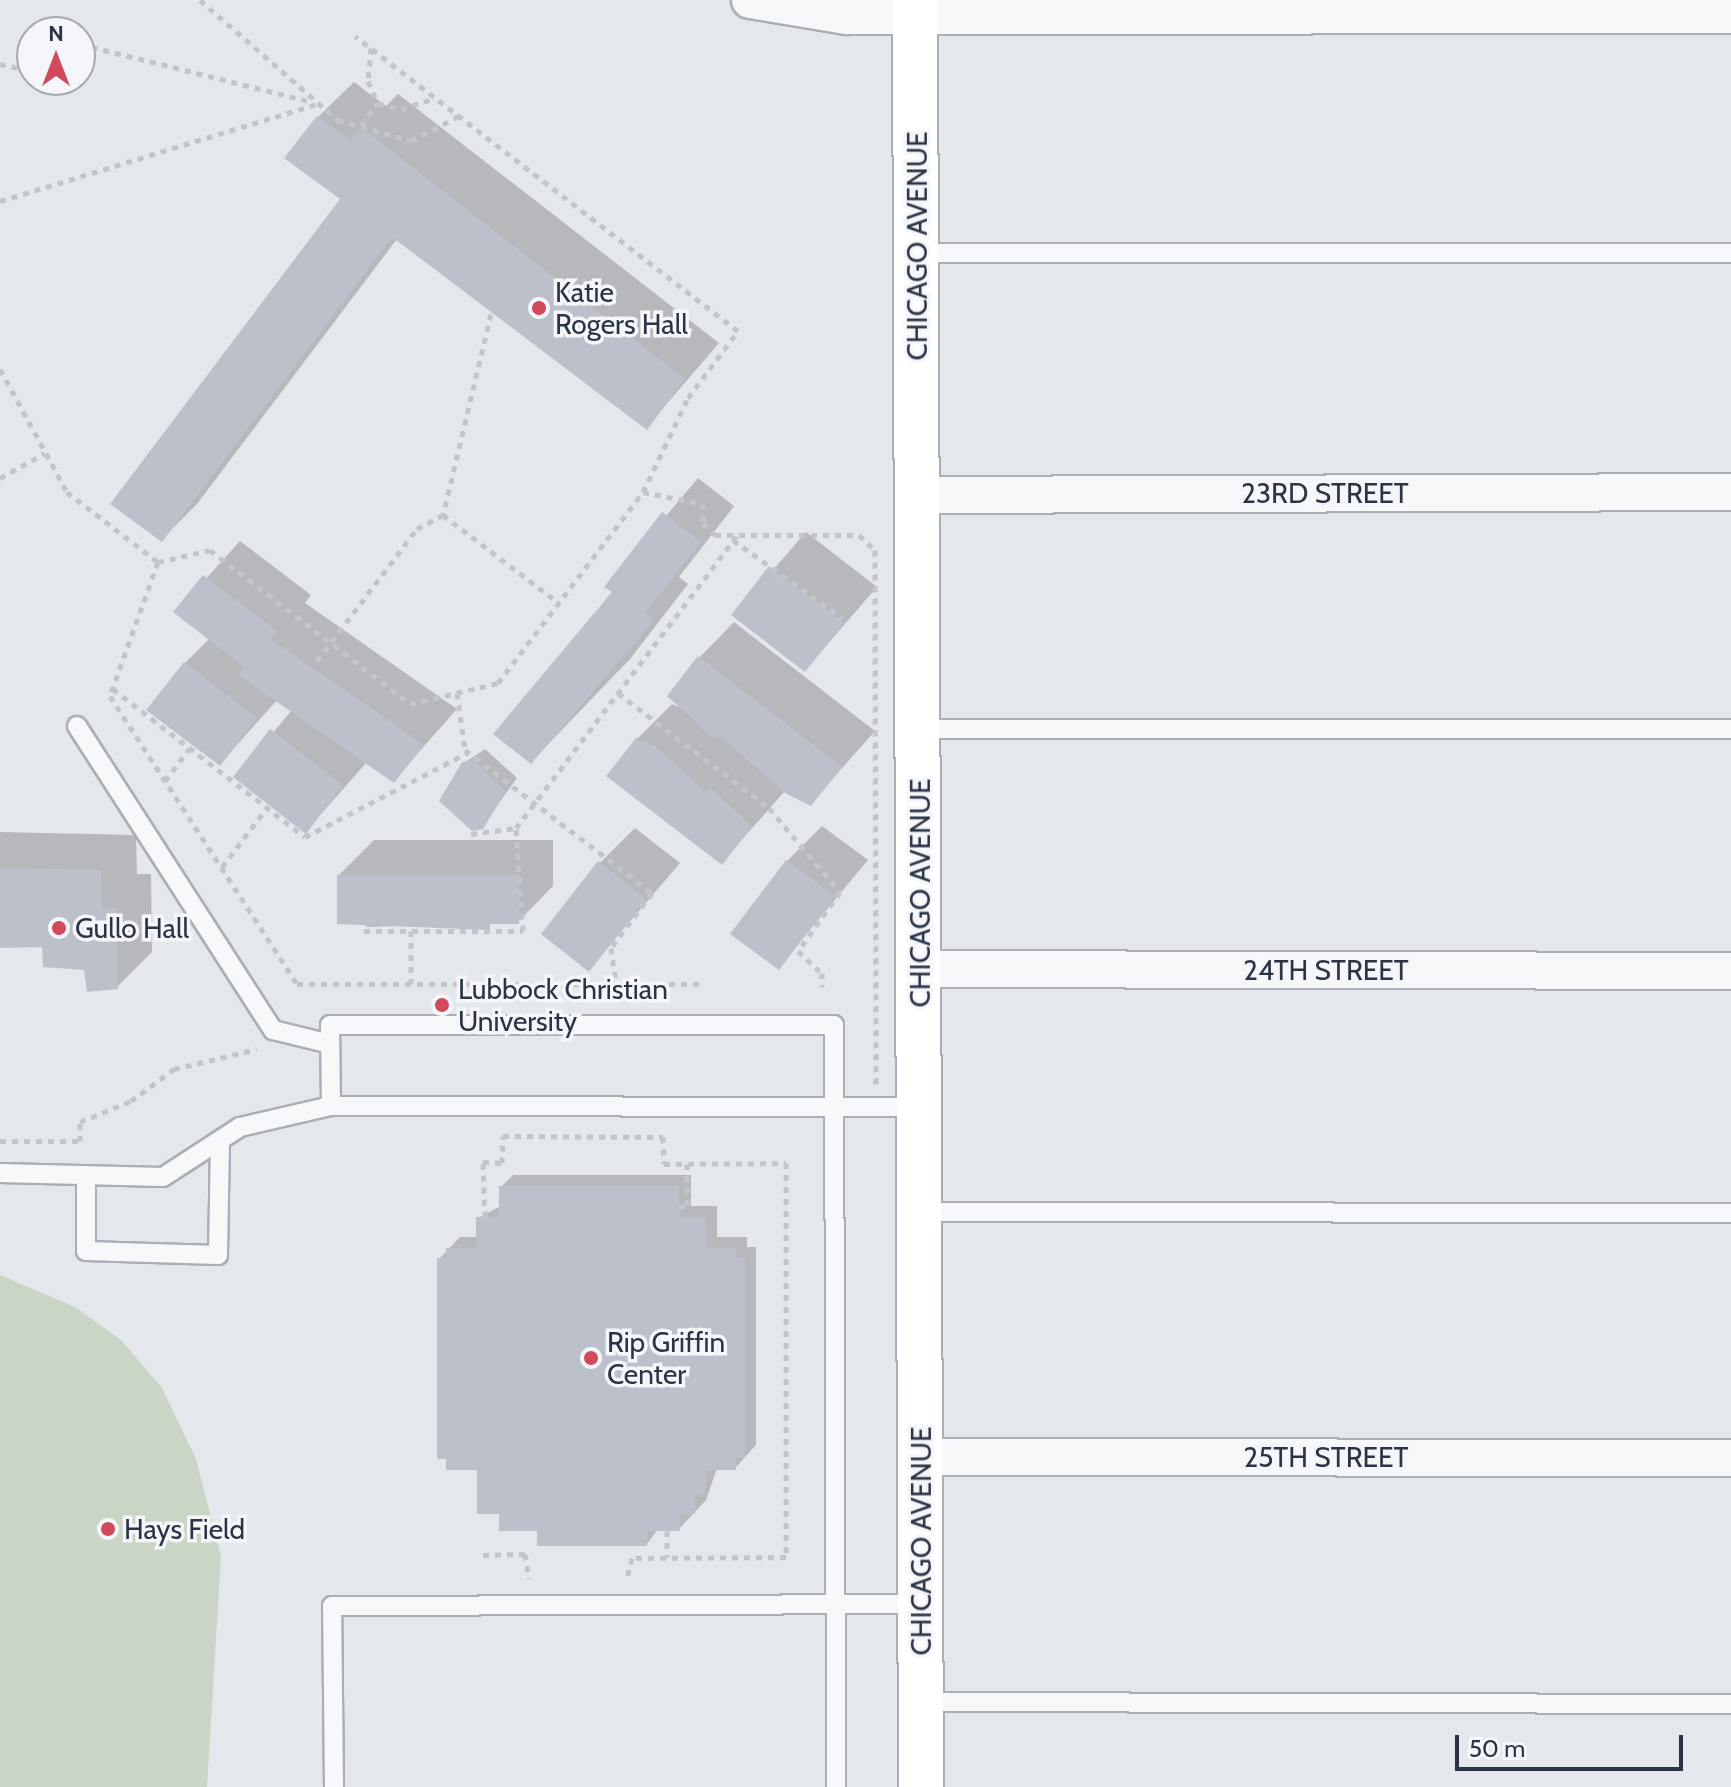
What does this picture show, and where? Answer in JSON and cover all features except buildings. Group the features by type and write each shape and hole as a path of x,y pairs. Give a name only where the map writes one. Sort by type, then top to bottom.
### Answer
{"street":[{"path":"750,0 806,12 915,8 1731,15"},
{"name":"CHICAGO AVENUE","path":"915,8 921,1787"},
{"name":"23RD STREET","path":"918,495 1731,492"},
{"name":"24TH STREET","path":"920,969 1731,971"},
{"name":"25TH STREET","path":"921,1457 1731,1458"}],"lane":[{"path":"918,253 1731,253"},
{"path":"77,726 273,1030 330,1044"},
{"path":"919,729 1731,729"},
{"path":"331,1106 330,1025 834,1025 836,1787"},
{"path":"0,1173 163,1177 240,1127 331,1106 920,1107"},
{"path":"86,1175 86,1251 218,1255 220,1140"},
{"path":"920,1212 1731,1213"},
{"path":"334,1787 332,1606 922,1604"},
{"path":"921,1702 1731,1704"}],"path":[{"path":"200,0 317,104"},
{"path":"158,562 210,550 410,704 498,683 643,492 688,398 738,331 355,36"},
{"path":"96,48 317,104 361,126 411,141 460,116"},
{"path":"371,48 368,81 378,103"},
{"path":"378,103 401,109 435,98"},
{"path":"361,126 378,103"},
{"path":"0,201 317,104"},
{"path":"317,661 417,529 443,515 491,314"},
{"path":"0,369 67,492 158,562"},
{"path":"0,478 45,453"},
{"path":"643,492 703,504 703,523 715,535 859,535 875,550 876,1088"},
{"path":"443,515 559,603"},
{"path":"735,537 842,618"},
{"path":"364,931 523,931 516,828 735,537"},
{"path":"158,562 110,696 297,984 701,984"},
{"path":"113,689 305,837 467,753"},
{"path":"457,693 467,753 652,893 611,948 616,984"},
{"path":"618,693 769,808 840,892 798,951 822,973 822,987"},
{"path":"165,781 190,748"},
{"path":"222,868 267,808"},
{"path":"471,834 516,828"},
{"path":"411,931 411,984"},
{"path":"0,1141 80,1141 80,1122 131,1101 174,1069 257,1049"},
{"path":"485,1217 483,1162 502,1163 503,1136 663,1137 664,1164 786,1163 786,1557 632,1558 632,1578 617,1578"},
{"path":"679,1207 687,1206 687,1164"},
{"path":"667,1531 667,1557"},
{"path":"483,1555 525,1554 525,1579 540,1579"}],"green space":[{"name":"Hays Field","path":"0,1275 77,1308 122,1341 162,1388 196,1459 221,1556 207,1787 0,1787"}],"place":[{"name":"Katie Rogers Hall","path":"539,308"},
{"name":"Gullo Hall","path":"59,928"},
{"name":"Lubbock Christian University","path":"442,1005"},
{"name":"Rip Griffin Center","path":"591,1358"},
{"name":"Hays Field","path":"108,1529"}]}
